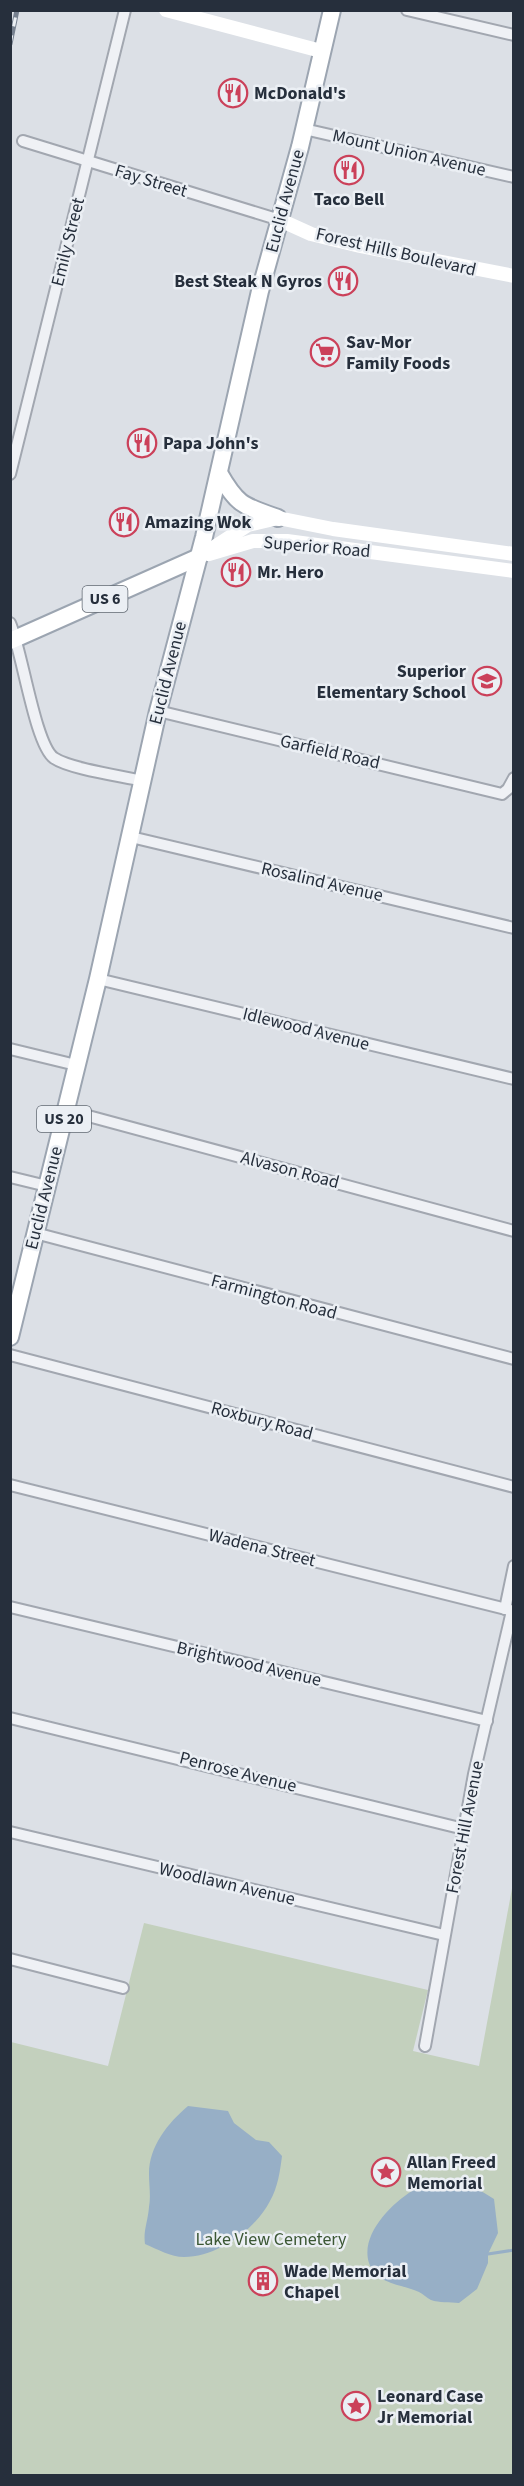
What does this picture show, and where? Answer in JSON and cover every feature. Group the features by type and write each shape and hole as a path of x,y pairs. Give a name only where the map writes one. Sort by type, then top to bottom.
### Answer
{"main road":[{"path":"166,10 321,51"},
{"name":"Euclid Avenue","path":"10,1337 14,1305 35,1233 98,979 158,711 219,473 260,291 304,129 332,10"},
{"name":"Forest Hills Boulevard","path":"280,220 311,234 360,246 513,276"},
{"path":"219,473 235,499 248,508 278,518"},
{"name":"Superior Road","path":"198,557 248,525 278,518 333,529 513,554"},
{"name":"Superior Road","path":"198,557 234,546 269,540 513,571"},
{"name":"US 6","path":"13,634 198,557"}],"street":[{"name":"Emily Street","path":"10,474 125,10"},
{"path":"407,10 513,35"},
{"name":"Mount Union Avenue","path":"304,129 513,177"},
{"name":"Fay Street","path":"23,141 280,220"},
{"path":"13,634 40,738 47,752 61,762 143,781"},
{"name":"Garfield Road","path":"158,711 502,794 508,789 513,778"},
{"name":"Rosalind Avenue","path":"131,837 513,928"},
{"name":"Idlewood Avenue","path":"98,979 513,1080"},
{"path":"10,1049 76,1065"},
{"name":"Alvason Road","path":"66,1110 513,1231"},
{"path":"10,1178 46,1186"},
{"name":"Farmington Road","path":"35,1233 513,1359"},
{"name":"Roxbury Road","path":"10,1355 513,1487"},
{"name":"Wadena Street","path":"10,1485 510,1610"},
{"name":"Forest Hill Avenue","path":"425,2046 464,1829 510,1610 513,1566"},
{"name":"Brightwood Avenue","path":"10,1607 487,1721"},
{"name":"Penrose Avenue","path":"10,1718 464,1829"},
{"name":"Woodlawn Avenue","path":"10,1832 444,1935"},
{"path":"10,1959 123,1988"}],"green space":[{"name":"Lake View Cemetery","path":"513,1883 513,2475 11,2476 11,2042 108,2066 144,1923 428,1990 413,2051 479,2066"}],"water":[{"path":"188,2106 228,2111 234,2123 256,2140 269,2142 282,2156 273,2196 255,2222 222,2247 197,2256 179,2257 145,2244 145,2235 150,2203 149,2174 152,2154 161,2136 173,2120"},
{"path":"460,2178 494,2199 498,2233 488,2254 488,2263 477,2289 459,2303 437,2302 419,2292 378,2276 369,2263 367,2252 373,2231 379,2221 395,2204 417,2188"}],"waterway":[{"path":"488,2254 514,2250"}],"railway":[{"path":"10,44 17,10"}],"place":[{"name":"McDonald's","path":"233,93"},
{"name":"Taco Bell","path":"349,170"},
{"name":"Best Steak N Gyros","path":"343,281"},
{"name":"Sav-Mor Family Foods","path":"325,352"},
{"name":"Papa John's","path":"142,443"},
{"name":"Amazing Wok","path":"124,522"},
{"name":"Mr. Hero","path":"236,572"},
{"name":"Superior Elementary School","path":"487,681"},
{"name":"Allan Freed Memorial","path":"386,2172"},
{"name":"Wade Memorial Chapel","path":"263,2281"},
{"name":"Leonard Case Jr Memorial","path":"356,2406"}]}
